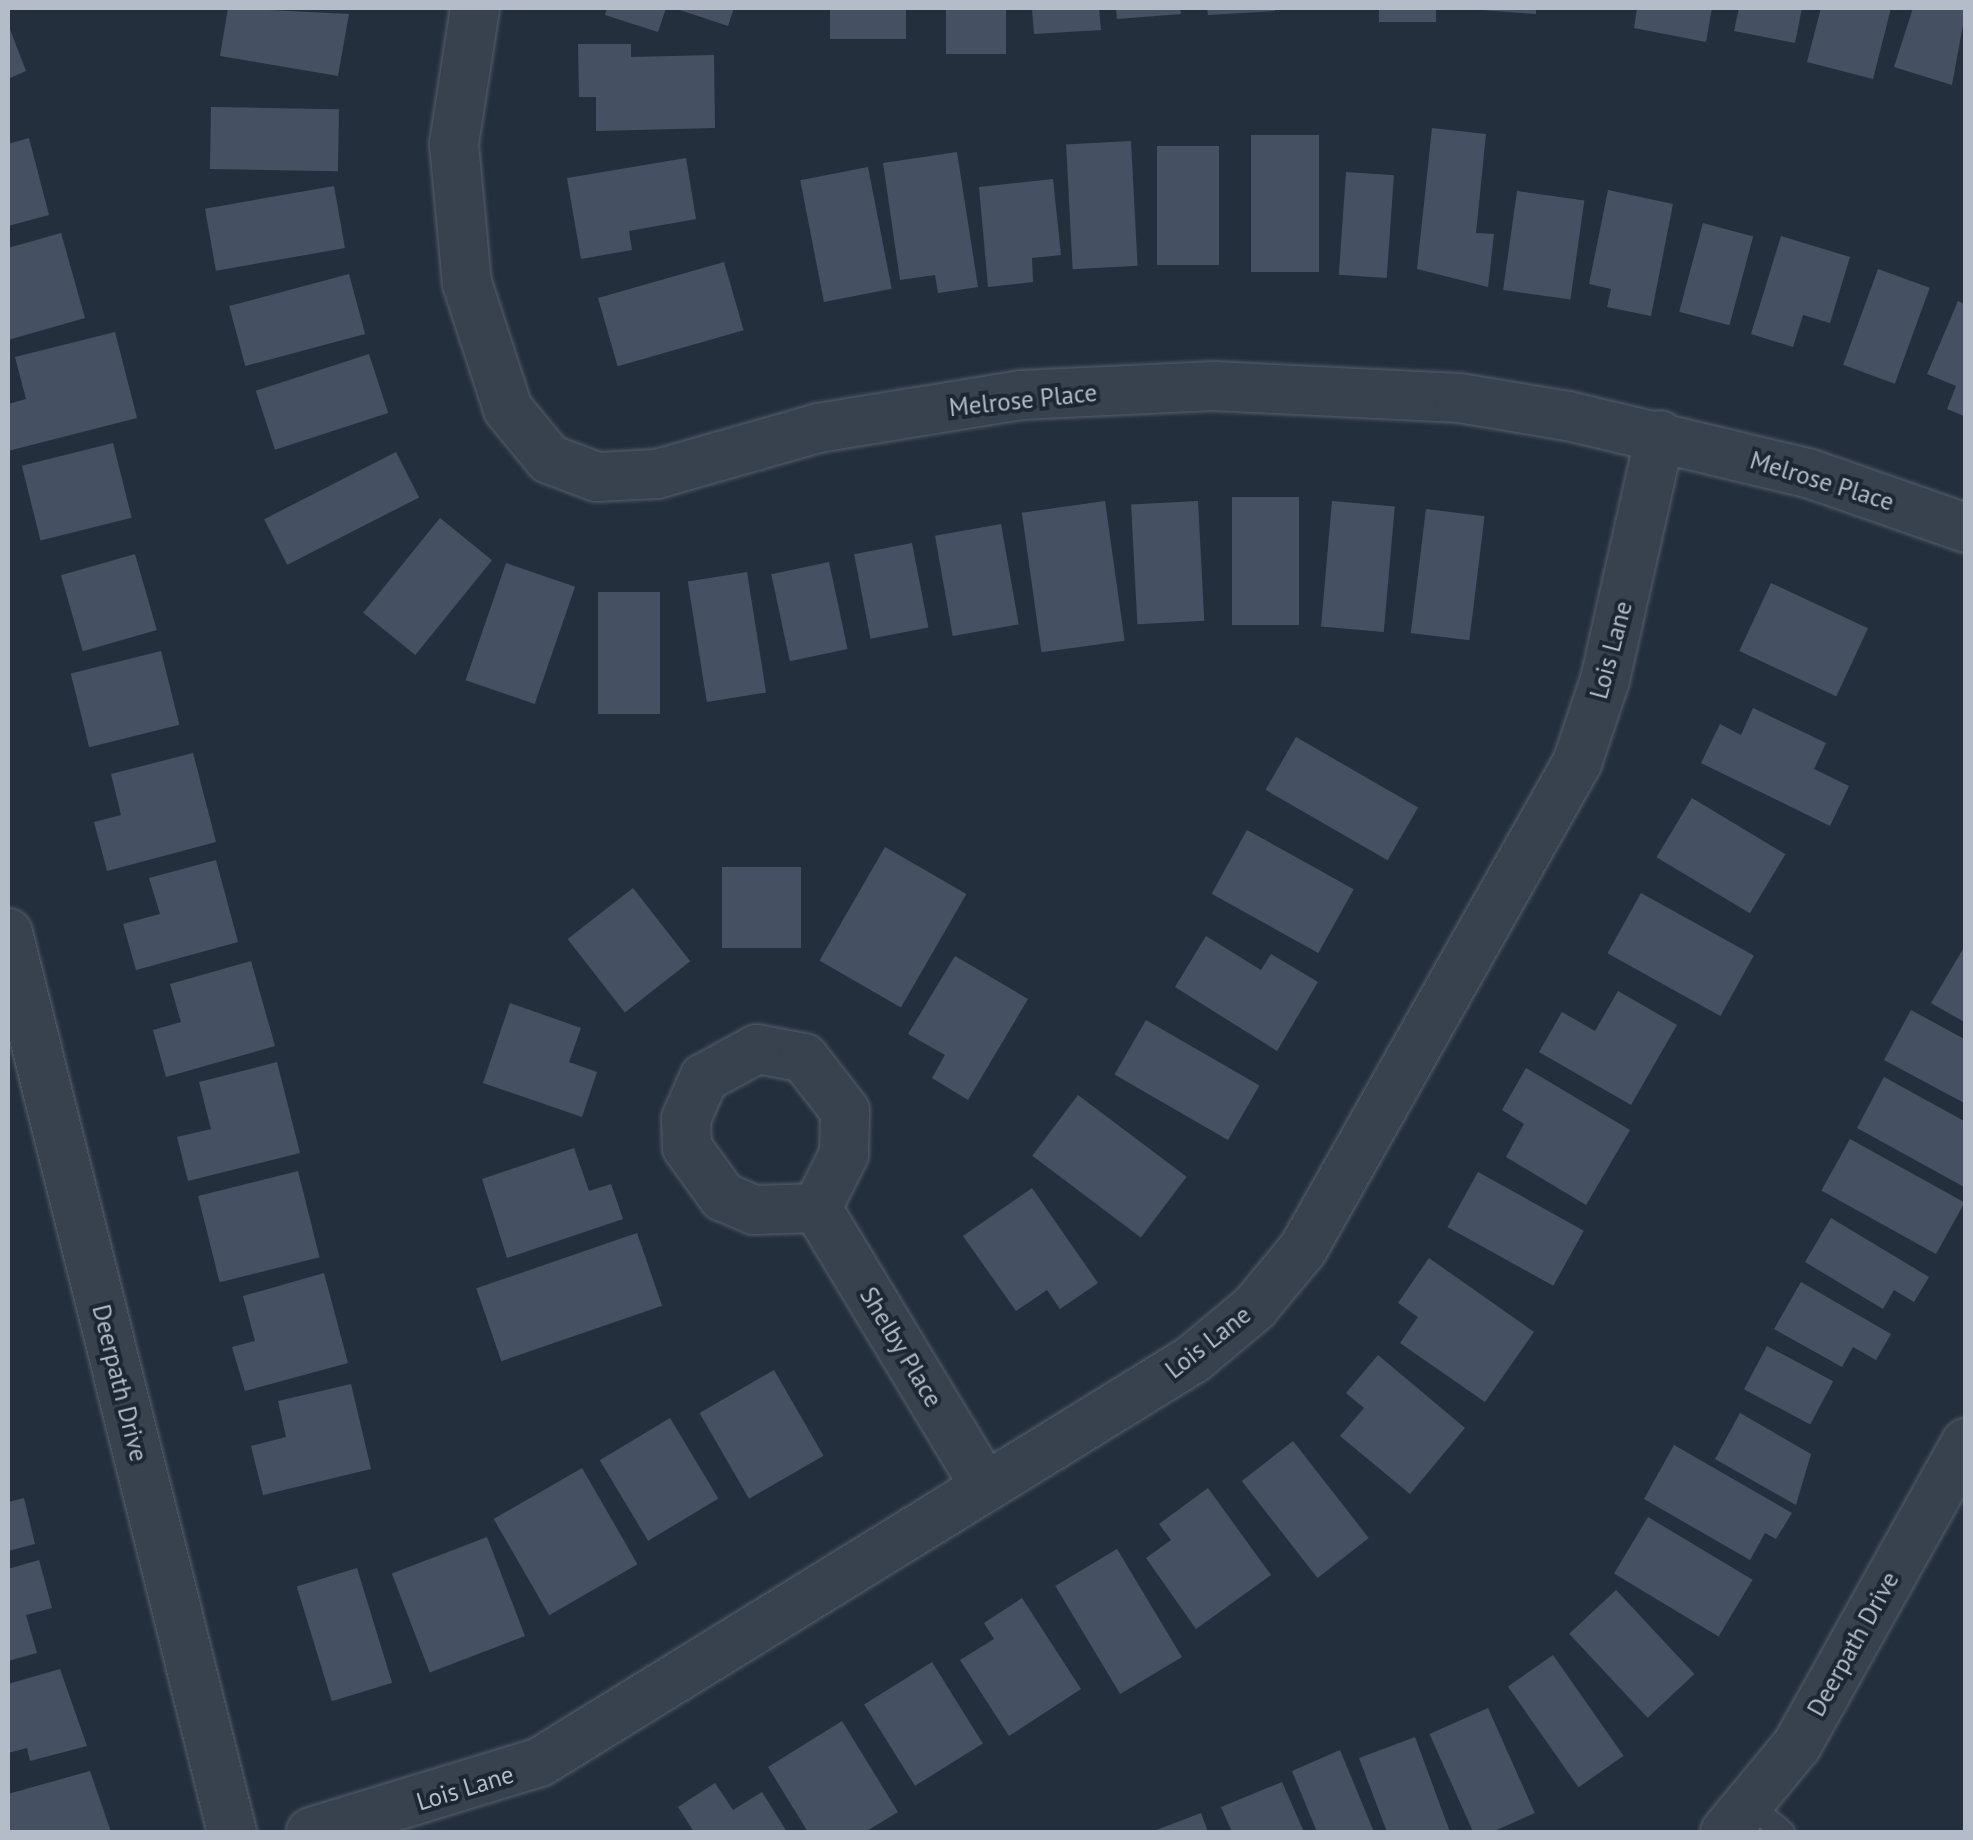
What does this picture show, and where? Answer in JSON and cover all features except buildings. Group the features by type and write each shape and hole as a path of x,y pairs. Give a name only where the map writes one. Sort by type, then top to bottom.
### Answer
{"street":[{"name":"Melrose Place","path":"475,8 454,144 467,282 508,409 549,458 597,478 657,474 818,428 1020,395 1214,386 1460,398 1660,434 1966,528"},
{"name":"Lois Lane","path":"310,1832 540,1762 1194,1359 1303,1249 1577,762 1605,680 1660,434"},
{"name":"Deerpath Drive","path":"8,933 232,1832"},
{"name":"Shelby Place","path":"817,1208 985,1486"},
{"name":"Deerpath Drive","path":"1754,1824 1966,1443"}]}
